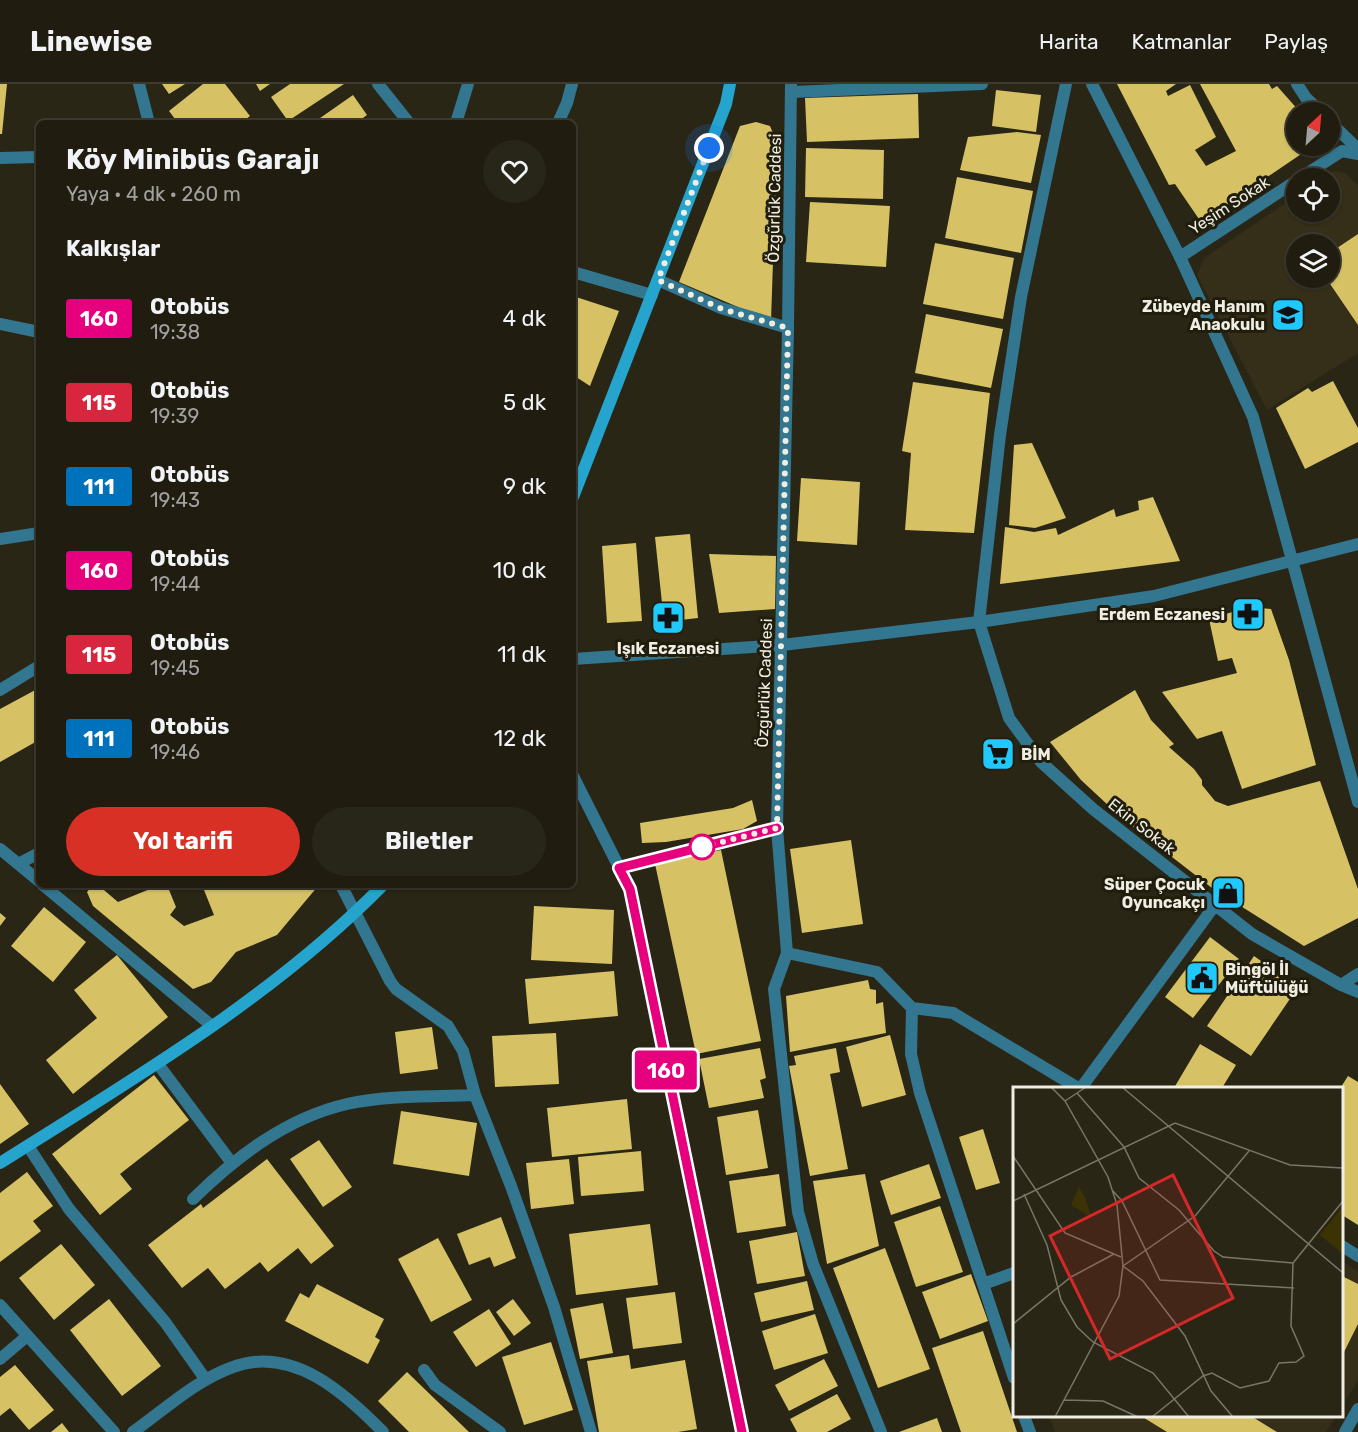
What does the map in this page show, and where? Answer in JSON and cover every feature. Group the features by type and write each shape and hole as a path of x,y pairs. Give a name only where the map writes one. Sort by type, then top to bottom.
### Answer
{"main road":[{"path":"576,488 726,104 730,84"},
{"path":"0,1163 158,1064 212,1026 355,913 379,888"}],"street":[{"path":"139,84 148,120"},
{"path":"378,84 407,120"},
{"path":"457,120 468,84"},
{"path":"559,120 567,104 572,84"},
{"path":"791,88 982,84"},
{"path":"979,622 1000,435 1021,297 1065,84"},
{"path":"1092,84 1180,257 1253,417 1358,802"},
{"path":"1297,84 1310,102"},
{"name":"Özgürlük Caddesi","path":"787,953 777,828 791,88"},
{"path":"1340,133 1358,152"},
{"name":"Yeşim Sokak","path":"1316,168 1342,151 1358,152"},
{"path":"0,158 36,157"},
{"name":"Yeşim Sokak","path":"1180,257 1286,188"},
{"path":"576,273 652,295"},
{"path":"658,280 722,309 788,328"},
{"path":"0,324 36,331"},
{"path":"0,539 36,533"},
{"path":"576,659 782,645 979,622 1154,596 1358,544"},
{"name":"Ekin Sokak","path":"979,622 1009,718 1041,762 1093,809 1252,934 1341,985 1358,992"},
{"path":"0,690 36,668"},
{"path":"576,782 630,889 742,1432"},
{"path":"619,868 777,828"},
{"path":"0,849 36,879"},
{"path":"18,864 36,855"},
{"path":"47,888 212,1026"},
{"path":"342,888 396,989 448,1026 463,1052 475,1095 511,1186 554,1307 591,1432"},
{"path":"1081,1087 1215,905"},
{"path":"881,1432 813,1264 798,1212 774,989 787,953 877,972 912,1008 953,1013 1077,1087"},
{"path":"1341,985 1358,974"},
{"path":"912,1008 911,1054 920,1093 1013,1375"},
{"path":"158,1064 231,1162"},
{"path":"193,1199 231,1162 298,1121 346,1104 402,1097 475,1095"},
{"path":"28,1146 69,1209 165,1322 206,1380"},
{"path":"1343,1247 1358,1256"},
{"path":"983,1284 1013,1273"},
{"path":"0,1305 26,1337 114,1432"},
{"path":"0,1359 26,1337"},
{"path":"133,1432 206,1380 233,1366 261,1362 303,1370 332,1384 383,1432"},
{"path":"424,1370 435,1385 500,1432"},
{"path":"1345,1432 1358,1409"},
{"path":"1024,1417 1030,1432"}],"shaded area":[{"name":"Zübeyde Hanım Anaokulu","path":"1340,172 1345,173 1358,185 1358,353 1267,410 1197,275 1204,258 1286,203 1286,222 1340,222"},
{"path":"1343,1262 1358,1272 1358,1380 1343,1405"},
{"path":"1049,1417 1335,1417 1326,1432 1055,1432"}],"building":[{"path":"0,84 7,84 2,134 0,134"},
{"path":"162,84 185,84 169,94"},
{"path":"203,84 225,84 250,116 245,120 176,120 169,111"},
{"path":"256,84 270,84 260,91"},
{"path":"290,84 344,84 290,120 271,97"},
{"path":"1117,84 1176,84 1166,91 1168,96 1190,85 1216,137 1195,150 1206,166 1236,151 1200,84 1269,84 1272,89 1277,86 1291,102 1286,102 1286,156 1298,156 1201,222 1175,184 1169,185"},
{"path":"996,90 1041,95 1036,132 992,126"},
{"path":"918,94 919,138 807,142 805,98"},
{"path":"353,95 367,115 360,120 317,120"},
{"path":"756,122 770,126 777,143 771,321 679,282 740,126"},
{"path":"1017,132 1041,135 1031,183 960,170 968,137"},
{"path":"806,148 884,150 883,199 805,197"},
{"path":"957,177 1033,191 1021,253 945,238"},
{"path":"810,202 890,206 886,267 806,262"},
{"path":"1358,234 1358,325 1333,288 1340,288 1340,246"},
{"path":"935,243 1014,258 1003,319 923,304"},
{"path":"576,297 619,311 590,386 576,377"},
{"path":"926,314 1003,329 991,388 915,373"},
{"path":"1333,381 1358,428 1358,442 1305,469 1276,408 1308,388 1312,392"},
{"path":"913,382 990,393 974,533 905,530 911,453 902,451"},
{"path":"1032,443 1066,518 1035,528 1009,525 1014,445"},
{"path":"801,478 860,482 857,545 797,541"},
{"path":"1153,497 1180,561 1000,584 1005,527 1034,532 1056,528 1058,535 1114,509 1116,517 1139,510 1138,501"},
{"path":"690,534 698,618 664,622 655,537"},
{"path":"636,543 642,621 607,623 602,546"},
{"path":"709,554 776,556 775,609 719,613"},
{"path":"1249,607 1271,609 1289,660 1316,765 1242,789 1222,731 1197,739 1162,692 1237,673 1232,658 1218,661 1209,619"},
{"path":"36,690 36,742 0,762 0,709"},
{"path":"1135,690 1151,720 1174,744 1169,747 1194,769 1202,780 1202,785 1215,801 1228,806 1320,781 1358,889 1358,918 1304,946 1212,888 1123,819 1081,780 1050,742"},
{"path":"752,800 757,821 743,829 666,842 642,843 640,823 733,808"},
{"path":"851,840 863,924 802,933 790,849"},
{"path":"721,850 761,1041 696,1054 655,864"},
{"path":"90,888 102,888 118,902 153,888 168,888 176,907 170,915 184,926 214,915 203,888 316,888 277,935 236,952 211,982 193,989 93,906 87,892"},
{"path":"534,906 614,910 612,964 531,960"},
{"path":"44,907 86,942 53,982 11,946"},
{"path":"0,913 6,918 0,926"},
{"name":"Bingöl İl Müftülüğü","path":"1210,937 1239,959 1193,1018 1165,997"},
{"path":"117,955 168,1017 73,1094 46,1060 97,1018 74,990"},
{"path":"1254,956 1298,987 1251,1056 1207,1026"},
{"path":"614,971 618,1016 529,1024 525,979"},
{"path":"868,980 870,989 876,990 876,1004 883,1002 886,1033 790,1052 786,996"},
{"path":"432,1027 438,1069 400,1074 395,1032"},
{"path":"556,1033 559,1084 495,1087 492,1036"},
{"path":"890,1035 906,1095 862,1107 846,1047"},
{"path":"1200,1044 1236,1065 1223,1087 1175,1087"},
{"path":"760,1048 766,1078 760,1080 764,1098 709,1108 699,1059"},
{"path":"836,1048 840,1072 830,1074 848,1169 810,1176 789,1066 796,1065 794,1056"},
{"path":"154,1075 189,1120 120,1174 132,1189 100,1215 52,1154"},
{"path":"1348,1076 1358,1082 1358,1225 1343,1216 1343,1087 1341,1087"},
{"path":"0,1084 29,1124 0,1144"},
{"path":"627,1099 632,1149 552,1157 547,1108"},
{"path":"758,1110 768,1168 726,1175 717,1117"},
{"path":"401,1111 477,1123 469,1176 393,1164"},
{"path":"983,1129 1000,1183 976,1190 959,1137"},
{"path":"319,1140 352,1187 323,1207 290,1159"},
{"path":"641,1151 644,1191 581,1196 578,1157"},
{"path":"267,1159 334,1246 311,1264 298,1248 268,1272 260,1262 225,1289 208,1268 182,1288 148,1245 201,1204 203,1208"},
{"path":"569,1159 574,1204 531,1209 526,1163"},
{"path":"929,1164 941,1198 891,1215 880,1181"},
{"path":"27,1172 53,1206 33,1221 41,1231 0,1262 0,1193"},
{"path":"779,1174 786,1226 737,1233 729,1181"},
{"path":"865,1174 879,1246 827,1264 813,1181"},
{"path":"940,1206 963,1272 916,1287 894,1222"},
{"path":"501,1217 516,1258 494,1267 490,1257 469,1265 457,1234"},
{"path":"650,1224 658,1285 576,1295 569,1234"},
{"path":"797,1232 805,1276 757,1284 749,1241"},
{"path":"438,1238 472,1300 431,1322 398,1259"},
{"path":"61,1244 95,1285 54,1320 19,1278"},
{"path":"885,1248 930,1369 878,1388 833,1268"},
{"path":"971,1274 988,1321 940,1339 922,1292"},
{"path":"1343,1276 1358,1284 1358,1324 1343,1354"},
{"path":"807,1281 814,1310 761,1322 754,1293"},
{"path":"317,1284 384,1319 375,1337 380,1340 368,1364 285,1321 300,1293 309,1298"},
{"path":"675,1292 682,1343 633,1349 626,1298"},
{"path":"109,1299 161,1366 122,1396 70,1330"},
{"path":"513,1299 531,1323 514,1336 496,1312"},
{"path":"603,1303 613,1353 580,1359 570,1309"},
{"path":"489,1309 511,1344 476,1367 453,1332"},
{"path":"815,1314 828,1353 774,1370 762,1331"},
{"path":"983,1331 1017,1432 961,1432 932,1348"},
{"path":"551,1342 573,1410 524,1425 502,1357"},
{"path":"629,1355 631,1369 685,1360 697,1429 678,1432 599,1432 587,1361"},
{"path":"824,1359 838,1386 789,1411 775,1385"},
{"path":"15,1365 54,1410 29,1430 10,1408 0,1416 0,1377"},
{"path":"407,1372 469,1432 409,1432 378,1401"},
{"path":"837,1394 851,1419 827,1432 797,1432 790,1419"},
{"path":"1143,1417 1253,1417 1277,1432 1167,1432"},
{"path":"937,1418 942,1432 899,1432"},
{"path":"62,1423 69,1432 51,1432"}],"bus line":[{"name":"160","path":"742,1432 696,1220 630,889 619,868 777,828"}],"place":[{"name":"Zübeyde Hanım Anaokulu","path":"1288,315"},
{"name":"Erdem Eczanesi","path":"1248,614"},
{"name":"Işık Eczanesi","path":"668,618"},
{"name":"BİM","path":"998,754"},
{"name":"Süper Çocuk Oyuncakçı","path":"1228,893"},
{"name":"Bingöl İl Müftülüğü","path":"1202,978"}],"route":[{"path":"702,847 777,828 788,328 722,309 658,280 709,148"}]}
